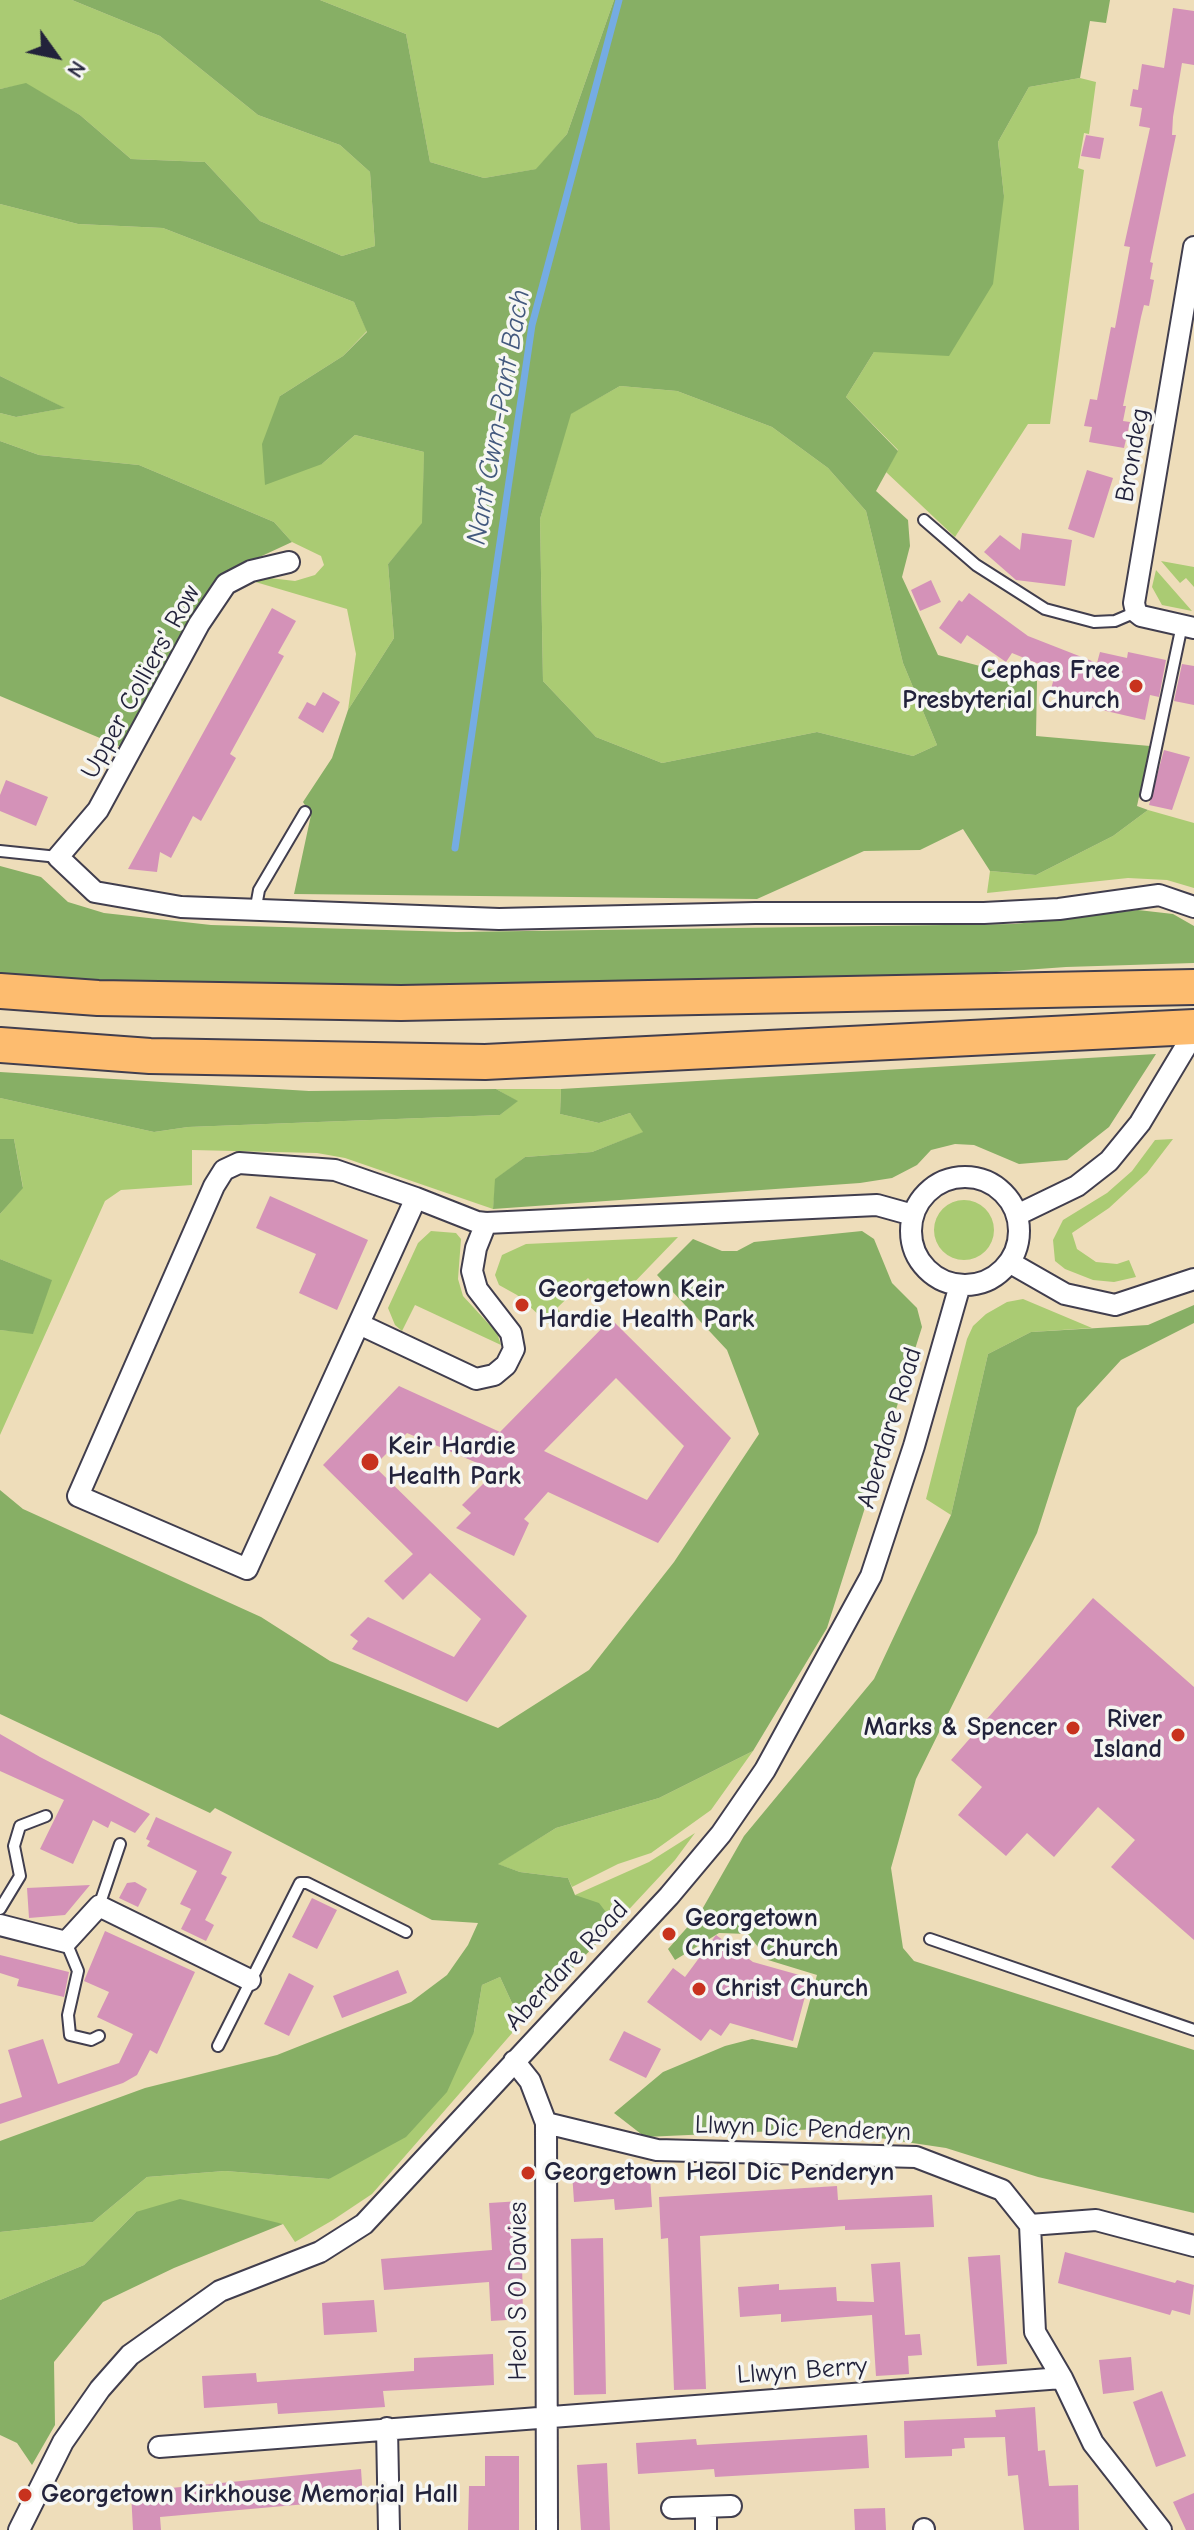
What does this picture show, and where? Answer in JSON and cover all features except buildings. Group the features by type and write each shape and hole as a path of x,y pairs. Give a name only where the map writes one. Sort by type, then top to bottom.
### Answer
{"highway":[{"path":"0,991 98,998 401,1003 1192,987"},
{"path":"0,1045 150,1056 485,1062 1186,1030"}],"street":[{"name":"Brondeg","path":"1136,612 1134,603 1194,247"},
{"name":"Upper Colliers' Row","path":"58,857 98,810 177,671 199,624 226,584 251,571 289,562"},
{"path":"1136,612 1188,626"},
{"path":"58,857 95,892 181,907 255,912 499,919 755,913 984,913 1059,909 1159,895 1194,907"},
{"path":"1017,1215 1077,1186 1109,1161 1140,1123 1186,1030"},
{"path":"416,1198 247,1569 78,1496 214,1186 224,1170 239,1163 335,1170 416,1198 486,1223 877,1205 913,1215"},
{"path":"965,1177 997,1188 1017,1215 1018,1240 1009,1262 987,1280 960,1285 945,1281 920,1261 911,1231 913,1215 933,1187 965,1177"},
{"path":"359,1324 476,1379 494,1375 506,1365 514,1349 511,1333 477,1289 472,1271 486,1223"},
{"path":"1009,1262 1065,1294 1115,1305 1194,1279"},
{"name":"Aberdare Road","path":"19,2530 63,2442 100,2389 130,2355 220,2291 320,2252 364,2224 669,1896 721,1834 765,1770 871,1576 914,1446 960,1285"},
{"path":"0,1925 66,1942 99,1906 250,1980"},
{"name":"Heol S O Davies","path":"514,2061 530,2081 546,2123 547,2530"},
{"name":"Llwyn Dic Penderyn","path":"546,2123 657,2150 916,2157 1002,2190 1030,2225"},
{"path":"1161,2530 1093,2443 1062,2378 1035,2332 1030,2225 1096,2220 1194,2246"},
{"name":"Llwyn Berry","path":"159,2447 1062,2378"},
{"path":"387,2428 389,2530"},
{"path":"672,2508 731,2506"},
{"path":"706,2507 706,2530"}],"lane":[{"path":"924,520 976,565 1045,609 1094,622 1115,621 1136,612"},
{"path":"1146,795 1188,626"},
{"path":"255,912 259,890 305,812"},
{"path":"0,851 58,857"},
{"path":"0,1909 20,1876 14,1846 20,1826 46,1816"},
{"path":"99,1906 120,1844"},
{"path":"218,2046 300,1883 307,1883 406,1932"},
{"path":"930,1939 1194,2030"},
{"path":"66,1942 78,1971 68,2015 70,2035 91,2040 99,2036"}],"green space":[{"path":"0,0 72,0 160,36 258,115 340,145 370,172 375,246 342,256 260,221 205,162 131,159 80,115 26,84 0,89"},
{"path":"72,0 320,0 406,34 430,162 484,178 536,169 567,134 614,0 1110,0 1106,23 1090,21 1080,78 1029,87 998,142 1004,196 993,284 949,356 874,352 846,397 898,451 876,491 908,520 910,546 902,577 938,655 1037,681 1036,736 1150,746 1137,806 1148,810 1113,836 1036,875 990,871 963,829 920,850 864,851 757,899 294,894 311,815 303,802 332,758 348,710 394,638 388,564 422,523 424,452 355,435 322,464 265,485 262,444 280,396 343,356 367,332 354,302 163,228 78,224 0,204 0,89 26,83 80,115 131,159 205,162 260,221 342,256 375,246 370,172 340,145 258,115 160,36","holes":["620,386 677,391 772,427 828,468 866,511 903,663 937,745 913,756 817,732 662,763 596,737 543,681 540,519 571,414"]},
{"path":"320,0 614,0 567,134 537,169 484,178 430,162 406,34"},
{"path":"1080,78 1096,82 1089,134 1084,133 1078,168 1084,170 1050,424 1028,424 955,537 886,472 898,450 846,397 874,352 1004,196 998,142 1029,87"},
{"path":"0,204 78,224 163,228 354,302 367,331 343,356 280,396 322,464 355,435 424,452 423,523 388,564 394,638 348,710 356,654 347,609 252,581 261,577 295,581 315,575 324,565 321,556 292,542 274,522 139,465 39,455 0,441 0,413 16,417 64,408 0,376"},
{"path":"0,376 65,408 16,417 0,413"},
{"path":"620,386 677,391 772,427 828,468 866,511 903,663 937,745 913,756 817,732 662,763 596,737 543,681 540,519 570,414"},
{"path":"0,441 39,455 139,465 274,522 292,542 238,567 206,594 126,749 0,696"},
{"path":"1161,561 1194,567 1194,587 1186,578 1180,583"},
{"path":"1156,570 1192,611 1162,605 1152,587"},
{"path":"1148,810 1194,823 1194,888 1167,880 1128,878 987,893 990,871 1036,875 1113,836"},
{"path":"0,866 41,877 68,902 104,913 211,925 457,932 1015,924 1138,910 1173,914 1194,926 1194,963 1066,967 787,987 410,994 87,983 0,976"},
{"path":"1156,1054 1109,1127 1067,1160 1019,1164 974,1145 955,1144 931,1150 917,1165 892,1178 860,1183 493,1209 495,1179 525,1157 592,1152 643,1132 630,1113 599,1123 560,1114 561,1089"},
{"path":"0,1072 309,1091 496,1089 518,1101 500,1115 188,1127 154,1132 0,1098"},
{"path":"496,1089 561,1089 560,1114 599,1123 630,1113 644,1132 592,1152 525,1157 496,1179 493,1209 345,1158 317,1153 192,1150 192,1185 121,1190 105,1201 0,1435 0,1330 33,1333 51,1280 0,1259 0,1214 23,1187 14,1139 0,1139 0,1098 154,1132 188,1127 500,1115 517,1101"},
{"path":"0,1139 14,1139 23,1188 0,1214"},
{"path":"1173,1139 1147,1173 1109,1208 1072,1233 1077,1249 1096,1262 1117,1264 1129,1260 1136,1277 1114,1282 1093,1280 1065,1269 1055,1261 1053,1240 1063,1220 1107,1193 1132,1171 1155,1140"},
{"path":"964,1200 976,1202 985,1209 992,1218 992,1242 985,1251 976,1258 964,1260 952,1258 943,1251 936,1242 934,1230 936,1218 943,1209 952,1202"},
{"path":"431,1231 456,1233 461,1239 458,1279 463,1296 497,1333 501,1345 415,1305 402,1331 395,1325 388,1308 418,1243"},
{"path":"862,1231 874,1239 892,1283 917,1308 922,1327 827,1628 753,1751 659,1798 556,1828 498,1864 520,1872 568,1878 575,1895 599,1903 612,1920 607,1933 533,2009 512,2003 500,1977 482,1985 474,2032 447,2092 406,2137 329,2179 225,2171 147,2177 93,2222 0,2232 0,2141 145,2088 277,2055 411,2002 447,1975 468,1945 478,1923 432,1920 215,1808 210,1813 0,1714 0,1490 23,1509 261,1617 330,1661 498,1728 589,1670 674,1562 759,1434 727,1350 657,1275 693,1239 722,1251 737,1251 754,1242"},
{"path":"678,1237 623,1294 601,1292 588,1278 557,1308 562,1314 551,1326 517,1295 499,1285 495,1275 502,1255 526,1244"},
{"path":"0,1259 52,1280 33,1334 0,1330"},
{"path":"1023,1299 1092,1328 1031,1332 988,1354 951,1515 926,1499 967,1339 973,1326 986,1314 1007,1302"},
{"path":"1194,1305 1194,1323 1121,1360 1077,1408 1037,1533 916,1779 891,1868 903,1948 914,1961 1194,2050 1194,2213 1038,2177 946,2148 819,2129 645,2137 614,2113 663,2072 725,2046 752,2039 797,2048 817,1975 768,1960 748,1934 719,1933 675,1960 668,1949 700,1913 744,1836 874,1679 951,1515 988,1354 1031,1332 1148,1325"},
{"path":"753,1751 711,1810 651,1853 618,1864 572,1887 568,1878 520,1872 497,1864 556,1828 659,1798"},
{"path":"695,1833 675,1860 607,1933 612,1920 575,1895 649,1862"},
{"path":"500,1977 512,2003 533,2009 372,2194 333,2220 295,2242 283,2224 136,2212 84,2265 0,2300 0,2232 93,2222 147,2177 225,2171 329,2179 474,2032 482,1985"},
{"path":"180,2199 283,2224 174,2268 103,2302 54,2362 55,2425 32,2465 17,2443 0,2435 0,2300 84,2265 136,2212"}],"waterway":[{"name":"Nant Cwm-Pant Bach","path":"455,848 532,325 619,0"}],"place":[{"name":"Cephas Free Presbyterial Church","path":"1136,686"},
{"name":"Georgetown Keir Hardie Health Park","path":"522,1305"},
{"name":"Keir Hardie Health Park","path":"370,1462"},
{"name":"Marks & Spencer","path":"1073,1728"},
{"name":"River Island","path":"1178,1735"},
{"name":"Georgetown Christ Church","path":"669,1934"},
{"name":"Christ Church","path":"699,1989"},
{"name":"Georgetown Heol Dic Penderyn","path":"528,2173"},
{"name":"Georgetown Kirkhouse Memorial Hall","path":"25,2495"}]}
